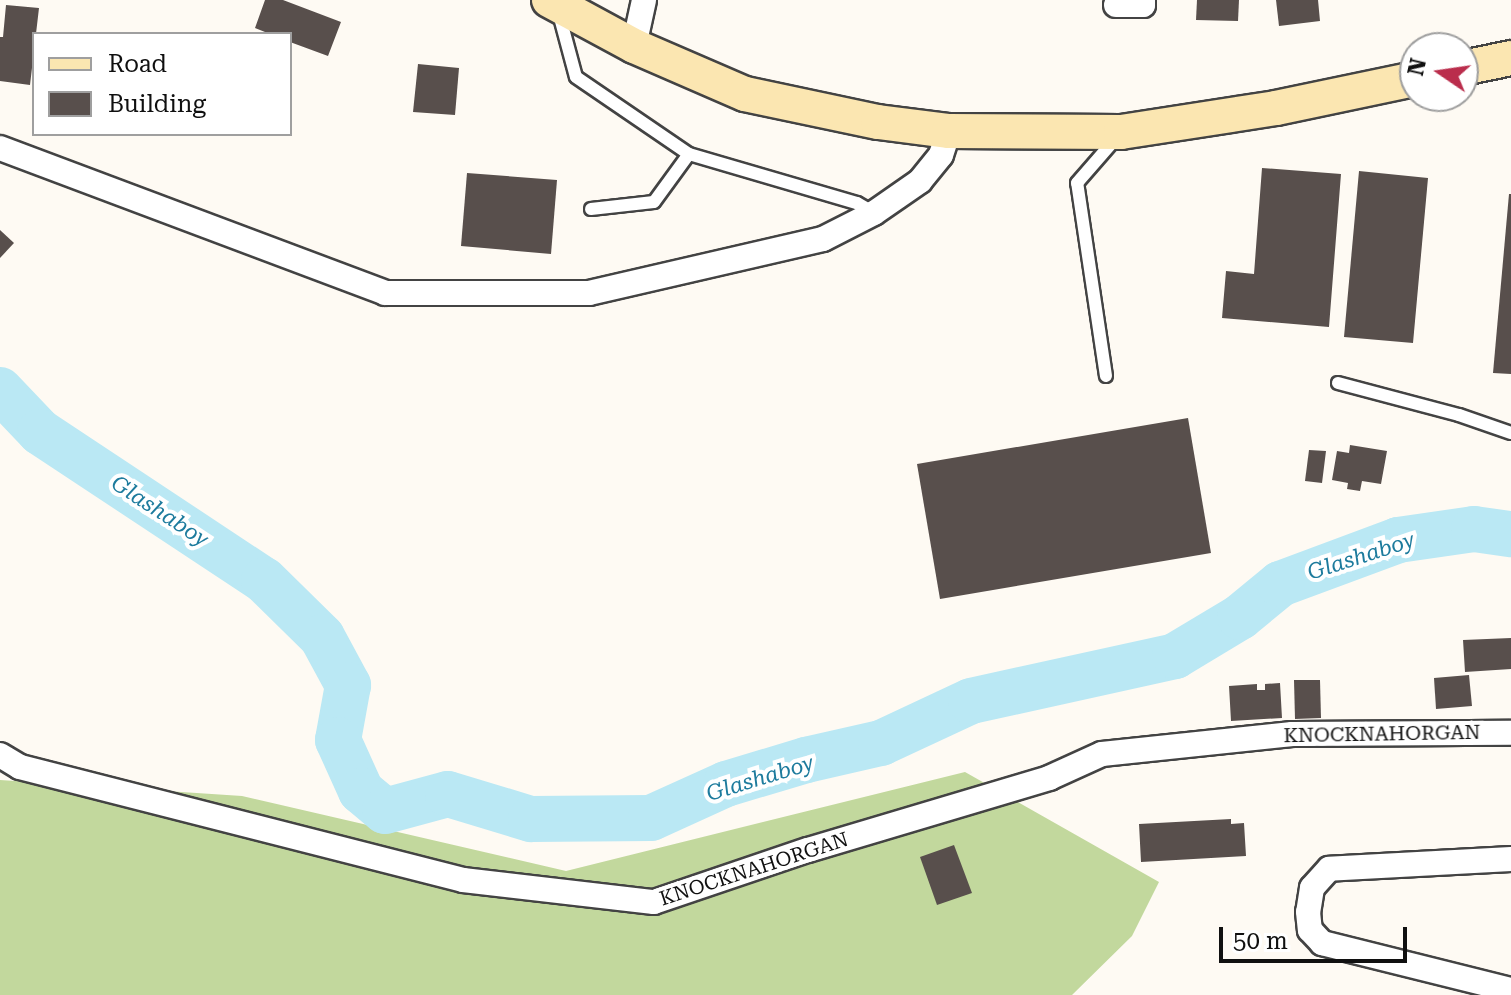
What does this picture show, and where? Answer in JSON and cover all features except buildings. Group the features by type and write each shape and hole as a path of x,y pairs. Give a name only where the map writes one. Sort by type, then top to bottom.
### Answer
{"main road":[{"path":"553,3 634,46 745,94 878,122 949,131 1121,132 1276,108 1399,82"},
{"path":"1479,65 1511,58"}],"street":[{"path":"634,46 644,0"},
{"path":"1116,5 1143,5 1143,0"},
{"path":"0,148 385,293 589,293 823,239 874,213 920,181 941,155 949,131"},
{"name":"KNOCKNAHORGAN","path":"0,755 20,767 463,880 654,902 808,850 1049,778 1102,754 1292,734 1511,733"},
{"path":"1511,859 1329,869 1312,888 1308,912 1310,930 1322,943 1511,990"}],"lane":[{"path":"553,3 576,77 689,154 857,203 874,213"},
{"path":"1106,376 1077,183 1121,132"},
{"path":"591,209 654,202 689,154"},
{"path":"1338,383 1459,415 1511,433"}],"green space":[{"path":"965,772 1159,882 1132,936 1072,995 0,995 0,780 242,796 566,871"}],"waterway":[{"name":"Glashaboy","path":"0,390 40,432 264,580 322,637 348,685 338,740 361,791 385,811 448,794 531,819 651,818 726,784 806,760 881,743 971,701 1175,656 1240,617 1280,584 1398,540 1474,529 1511,534"}]}
